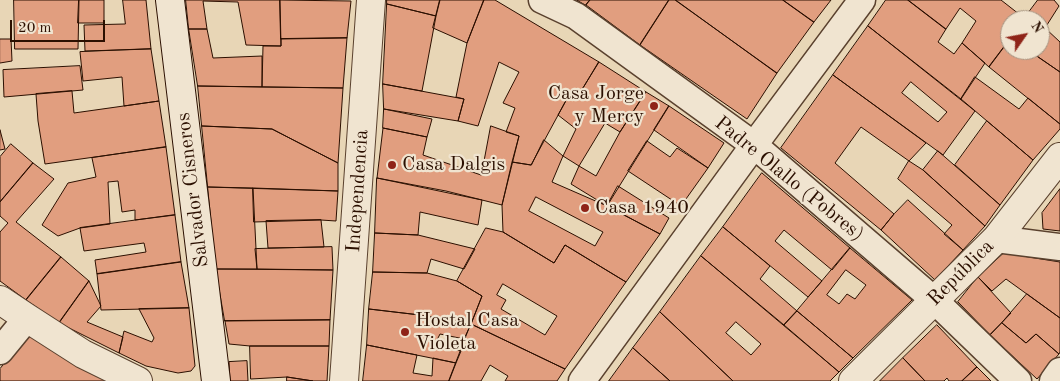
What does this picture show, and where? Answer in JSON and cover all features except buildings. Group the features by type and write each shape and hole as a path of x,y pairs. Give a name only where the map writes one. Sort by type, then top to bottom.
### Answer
{"street":[{"name":"Salvador Cisneros","path":"170,0 216,381"},
{"name":"Independencia","path":"344,381 371,0"},
{"name":"Padre Olallo (Pobres)","path":"542,0 576,16 754,145 934,300 1018,381"},
{"path":"582,381 862,0"},
{"name":"República","path":"853,381 996,239 1060,157"},
{"path":"996,239 1060,247"},
{"path":"0,300 83,354 138,381"},
{"path":"0,351 27,318"},
{"path":"1053,381 1060,371"}],"place":[{"name":"Casa Jorge y Mercy","path":"654,106"},
{"name":"Casa Dalgis","path":"392,165"},
{"name":"Casa 1940","path":"585,208"},
{"name":"Hostal Casa Violeta","path":"405,332"}]}
